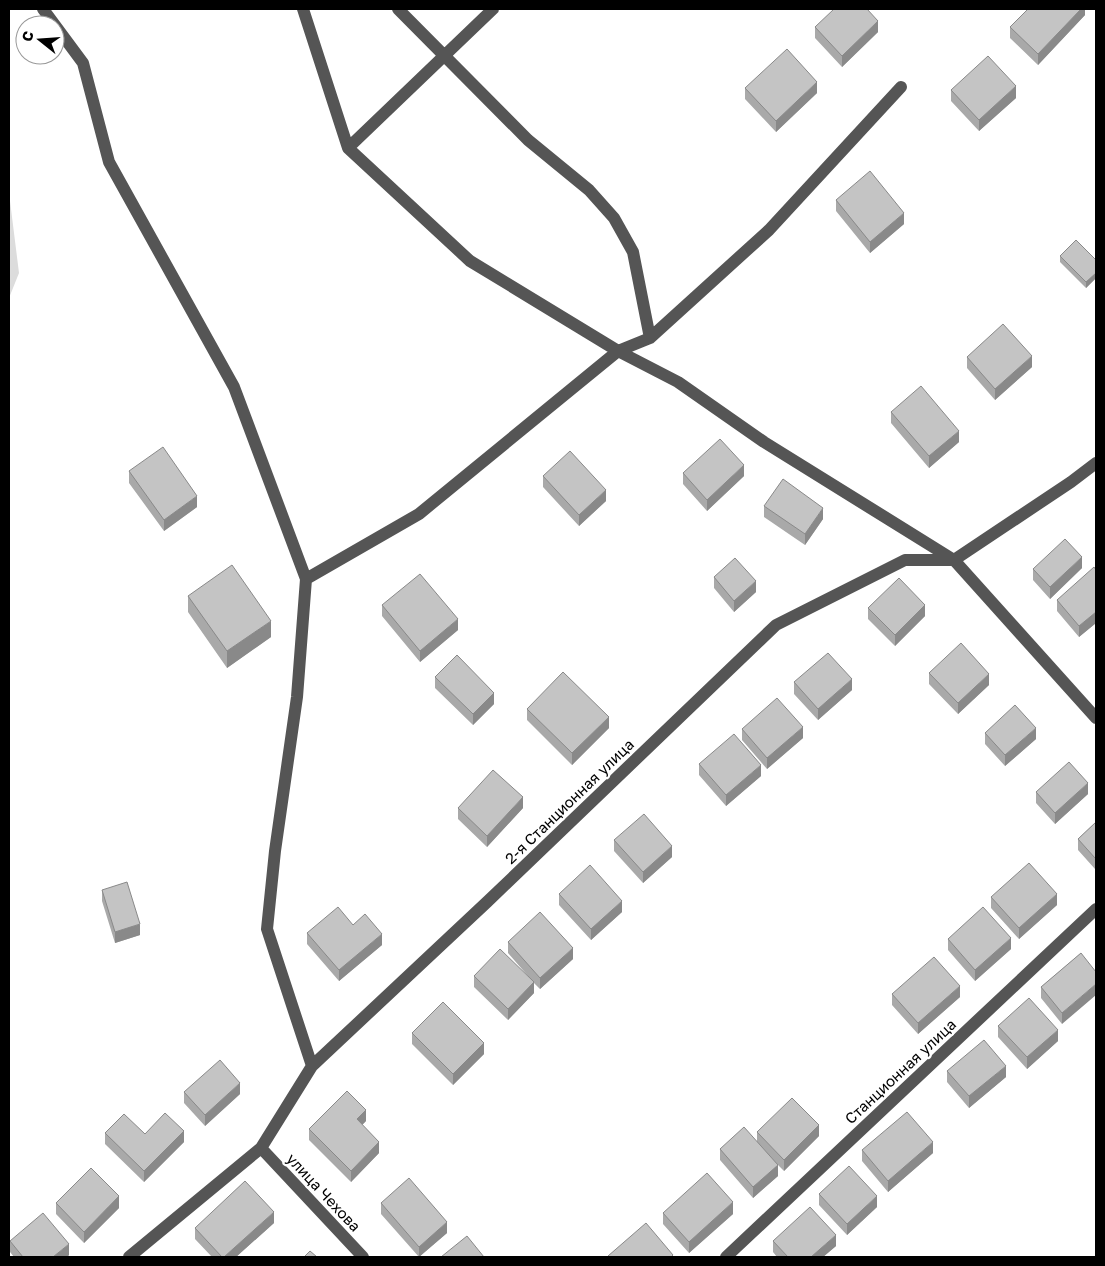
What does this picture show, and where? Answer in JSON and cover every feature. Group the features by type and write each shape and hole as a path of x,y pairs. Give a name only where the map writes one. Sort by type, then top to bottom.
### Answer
{"street":[{"path":"43,9 83,63 109,162 234,387 306,579 296,697 275,851 267,929 312,1066"},
{"path":"303,9 348,148 470,261 618,351 678,382 764,442 954,560 1096,718"},
{"path":"398,9 528,140 589,190 614,218 633,252 650,338"},
{"path":"348,148 493,9"},
{"path":"306,579 419,514 618,351 650,338 769,230 901,87"},
{"path":"954,560 1071,482 1096,463"},
{"name":"2-я Станционная улица","path":"129,1257 261,1148 312,1066 487,902 776,625 905,560 954,560"},
{"name":"Станционная улица","path":"726,1257 1096,909"},
{"name":"улица Чехова","path":"261,1148 363,1257"}],"shaded area":[{"path":"9,193 19,273 9,298"}],"building":[{"path":"834,9 867,9 878,21 842,56 815,27"},
{"path":"1028,9 1081,9 1038,54 1010,27"},
{"path":"787,49 817,82 776,121 745,88"},
{"path":"988,56 1016,86 979,120 951,90"},
{"path":"870,171 904,213 870,242 836,200"},
{"path":"1076,240 1096,260 1096,273 1086,282 1060,256"},
{"path":"1003,324 1032,356 995,389 967,357"},
{"path":"921,386 959,431 929,456 891,412"},
{"path":"720,439 744,465 707,500 683,473"},
{"path":"163,447 197,496 164,520 129,471"},
{"path":"570,451 606,490 579,515 543,476"},
{"path":"783,479 823,508 805,534 764,506"},
{"path":"1065,539 1082,557 1050,587 1033,569"},
{"path":"735,558 756,581 734,601 714,577"},
{"path":"232,565 271,621 227,651 188,596"},
{"path":"1094,567 1096,570 1096,612 1079,626 1057,600"},
{"path":"420,574 458,619 420,651 382,605"},
{"path":"899,578 925,605 895,635 868,608"},
{"path":"961,643 989,674 958,703 929,673"},
{"path":"828,653 852,679 818,709 794,682"},
{"path":"457,655 494,693 473,714 435,677"},
{"path":"563,672 609,717 572,753 527,709"},
{"path":"777,698 803,727 767,758 742,729"},
{"path":"1015,705 1036,728 1005,755 985,733"},
{"path":"734,734 761,765 726,795 699,764"},
{"path":"1069,762 1088,783 1055,813 1036,792"},
{"path":"493,770 523,797 487,836 458,808"},
{"path":"644,814 672,846 643,872 614,840"},
{"path":"1096,822 1096,857 1095,858 1078,839"},
{"path":"1029,863 1057,894 1019,928 991,897"},
{"path":"590,865 622,901 591,929 559,894"},
{"path":"127,882 140,924 115,932 102,890"},
{"path":"338,907 353,925 365,914 382,934 339,970 307,933"},
{"path":"983,907 1011,938 975,970 948,939"},
{"path":"540,912 573,948 540,978 508,942"},
{"path":"500,949 534,982 508,1009 474,976"},
{"path":"1081,953 1096,972 1096,984 1062,1013 1041,987"},
{"path":"934,957 960,986 918,1023 892,994"},
{"path":"1029,998 1058,1030 1027,1057 998,1026"},
{"path":"443,1002 484,1043 453,1074 412,1033"},
{"path":"984,1040 1006,1066 969,1096 947,1071"},
{"path":"220,1060 240,1083 205,1115 184,1092"},
{"path":"347,1091 366,1110 357,1119 379,1142 351,1171 309,1129"},
{"path":"792,1098 819,1125 784,1160 757,1132"},
{"path":"907,1112 933,1142 888,1181 862,1150"},
{"path":"165,1113 184,1131 144,1171 105,1133 124,1114 145,1134"},
{"path":"744,1127 778,1165 753,1187 720,1149"},
{"path":"849,1166 877,1196 847,1224 819,1194"},
{"path":"91,1168 119,1196 84,1232 56,1203"},
{"path":"707,1173 733,1202 689,1242 663,1213"},
{"path":"409,1178 447,1222 419,1247 381,1203"},
{"path":"245,1181 274,1212 222,1257 195,1228"},
{"path":"810,1207 836,1235 811,1257 788,1257 773,1241"},
{"path":"43,1213 69,1244 53,1257 23,1257 10,1241"},
{"path":"646,1223 673,1255 671,1257 608,1256"},
{"path":"467,1236 484,1257 441,1257"},
{"path":"310,1251 317,1257 304,1257"}]}
